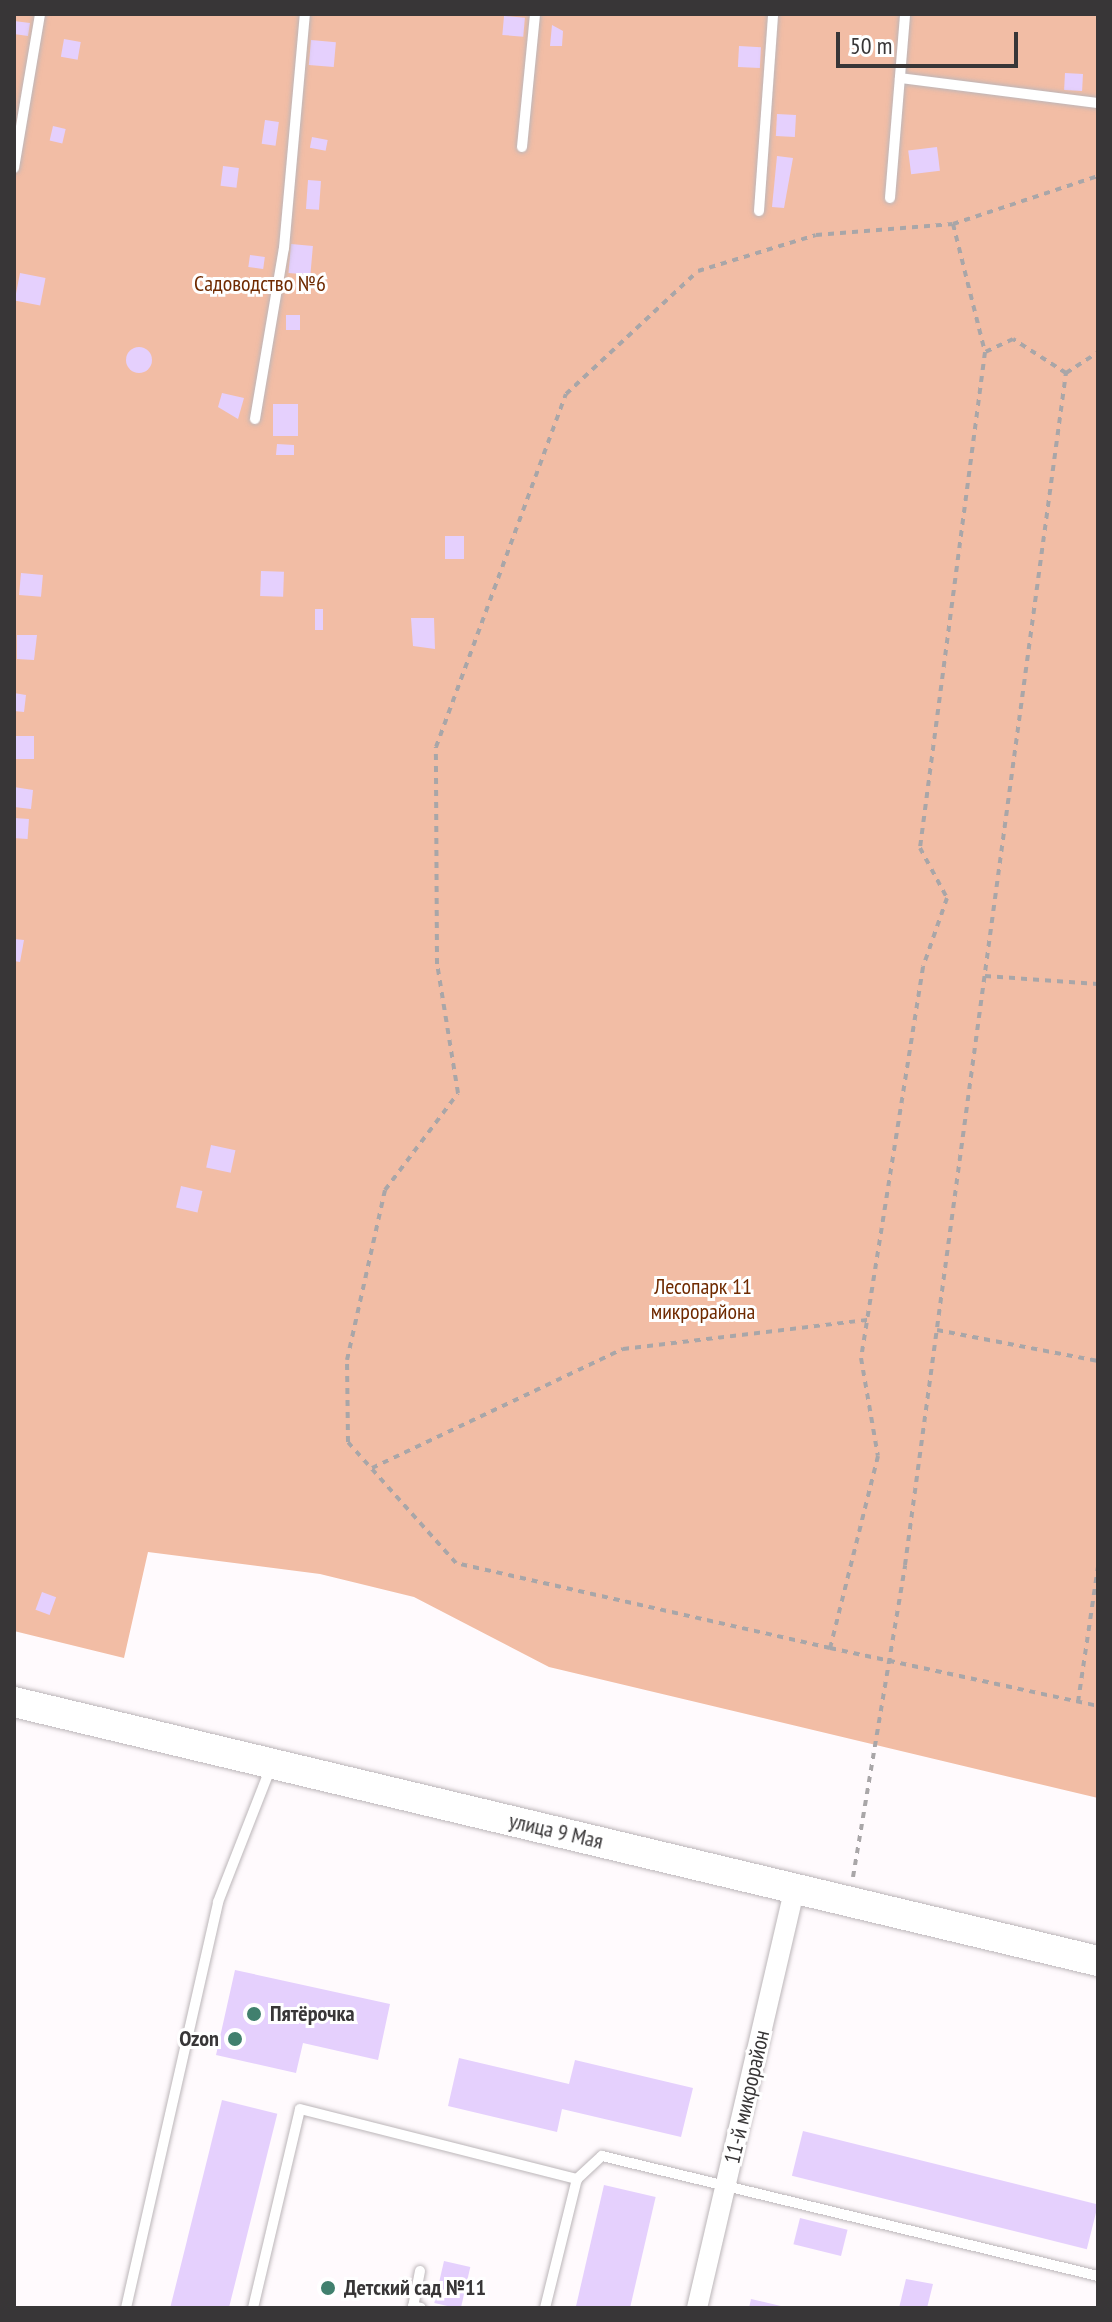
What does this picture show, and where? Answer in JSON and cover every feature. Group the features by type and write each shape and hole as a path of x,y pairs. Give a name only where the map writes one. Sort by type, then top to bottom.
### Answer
{"main road":[{"name":"улица 9 Мая","path":"14,1702 850,1899 1098,1961"}],"street":[{"name":"11-й микрорайон","path":"697,2308 795,1886"}],"lane":[{"path":"14,168 40,14"},
{"path":"255,419 284,248 305,14"},
{"path":"522,147 535,14"},
{"path":"759,211 773,14"},
{"path":"890,198 905,14"},
{"path":"900,78 1098,103"},
{"path":"126,2308 218,1902 272,1765"},
{"path":"253,2308 300,2109 577,2179"},
{"path":"545,2308 577,2179 602,2156 728,2182 1098,2276"},
{"path":"420,2271 413,2306 421,2308"}],"path":[{"path":"1098,176 953,224 816,235 698,271 566,394 436,747 437,964 458,1093 385,1190 347,1360 348,1442 456,1563 889,1663 1098,1706"},
{"path":"830,1648 878,1456 864,1394 867,1320 923,967 947,898 920,848 985,352 953,224"},
{"path":"985,352 1013,339 1066,373"},
{"path":"850,1899 889,1663 937,1330 1066,373 1098,352"},
{"path":"985,976 1098,984"},
{"path":"372,1468 623,1349 867,1320"},
{"path":"937,1330 1098,1361"},
{"path":"1078,1702 1098,1566"}],"green space":[{"name":"Лесопарк 11 микрорайона","path":"14,14 1098,14 1098,1798 549,1667 414,1597 320,1574 148,1552 124,1658 14,1631"}],"building":[{"path":"504,16 525,18 523,37 502,35"},
{"path":"14,21 30,23 28,36 14,34"},
{"path":"552,25 563,31 562,46 550,46"},
{"path":"64,39 81,42 78,60 61,57"},
{"path":"311,40 336,42 334,67 309,65"},
{"path":"739,46 761,47 760,68 738,67"},
{"path":"1065,73 1083,74 1082,91 1064,90"},
{"path":"777,114 796,115 795,137 776,136"},
{"path":"265,120 279,122 276,146 262,144"},
{"path":"53,126 66,129 62,144 50,141"},
{"path":"312,137 328,140 326,151 310,148"},
{"path":"937,147 940,171 911,174 908,151"},
{"path":"777,156 793,158 784,208 772,207"},
{"path":"223,166 239,168 236,188 221,186"},
{"path":"308,180 321,181 319,210 306,209"},
{"path":"291,244 313,246 310,275 288,273"},
{"path":"250,255 265,257 263,269 248,267"},
{"path":"20,273 46,278 40,305 15,300"},
{"path":"286,315 300,315 300,330 286,330"},
{"path":"139,347 148,351 152,360 148,369 139,373 130,369 126,360 130,351"},
{"path":"222,393 244,398 238,419 218,407"},
{"path":"273,404 298,404 298,436 273,436"},
{"path":"277,444 294,445 294,455 276,455"},
{"path":"445,536 464,536 464,559 445,559"},
{"path":"261,571 284,572 283,597 260,596"},
{"path":"21,573 43,575 41,597 19,595"},
{"path":"315,609 323,609 323,630 315,630"},
{"path":"411,618 434,618 435,649 413,646"},
{"path":"17,635 37,635 34,660 17,659"},
{"path":"14,693 26,695 24,712 14,711"},
{"path":"14,736 34,736 34,759 14,759"},
{"path":"14,787 33,790 31,809 14,807"},
{"path":"14,818 29,819 28,839 14,838"},
{"path":"14,939 24,940 20,962 14,961"},
{"path":"211,1145 235,1150 231,1173 206,1167"},
{"path":"181,1186 202,1191 197,1212 176,1207"},
{"path":"42,1592 56,1597 50,1615 36,1610"},
{"path":"235,1970 390,2004 378,2060 303,2043 296,2073 216,2055"},
{"path":"459,2058 569,2084 575,2060 693,2088 681,2137 562,2109 557,2132 448,2106"},
{"path":"222,2100 277,2114 229,2308 170,2307"},
{"path":"803,2131 1098,2205 1087,2249 792,2176"},
{"path":"604,2185 656,2197 630,2308 576,2308"},
{"path":"800,2218 848,2230 841,2256 793,2244"},
{"path":"444,2261 470,2267 461,2308 434,2303"},
{"path":"906,2279 933,2284 927,2308 899,2308"},
{"path":"751,2299 785,2307 785,2308 749,2308"}],"place":[{"name":"Пятёрочка","path":"254,2014"},
{"name":"Ozon","path":"235,2039"},
{"name":"Детский сад №11","path":"328,2288"}],"park label":[{"name":"Садоводство №6","path":"260,284"}]}
